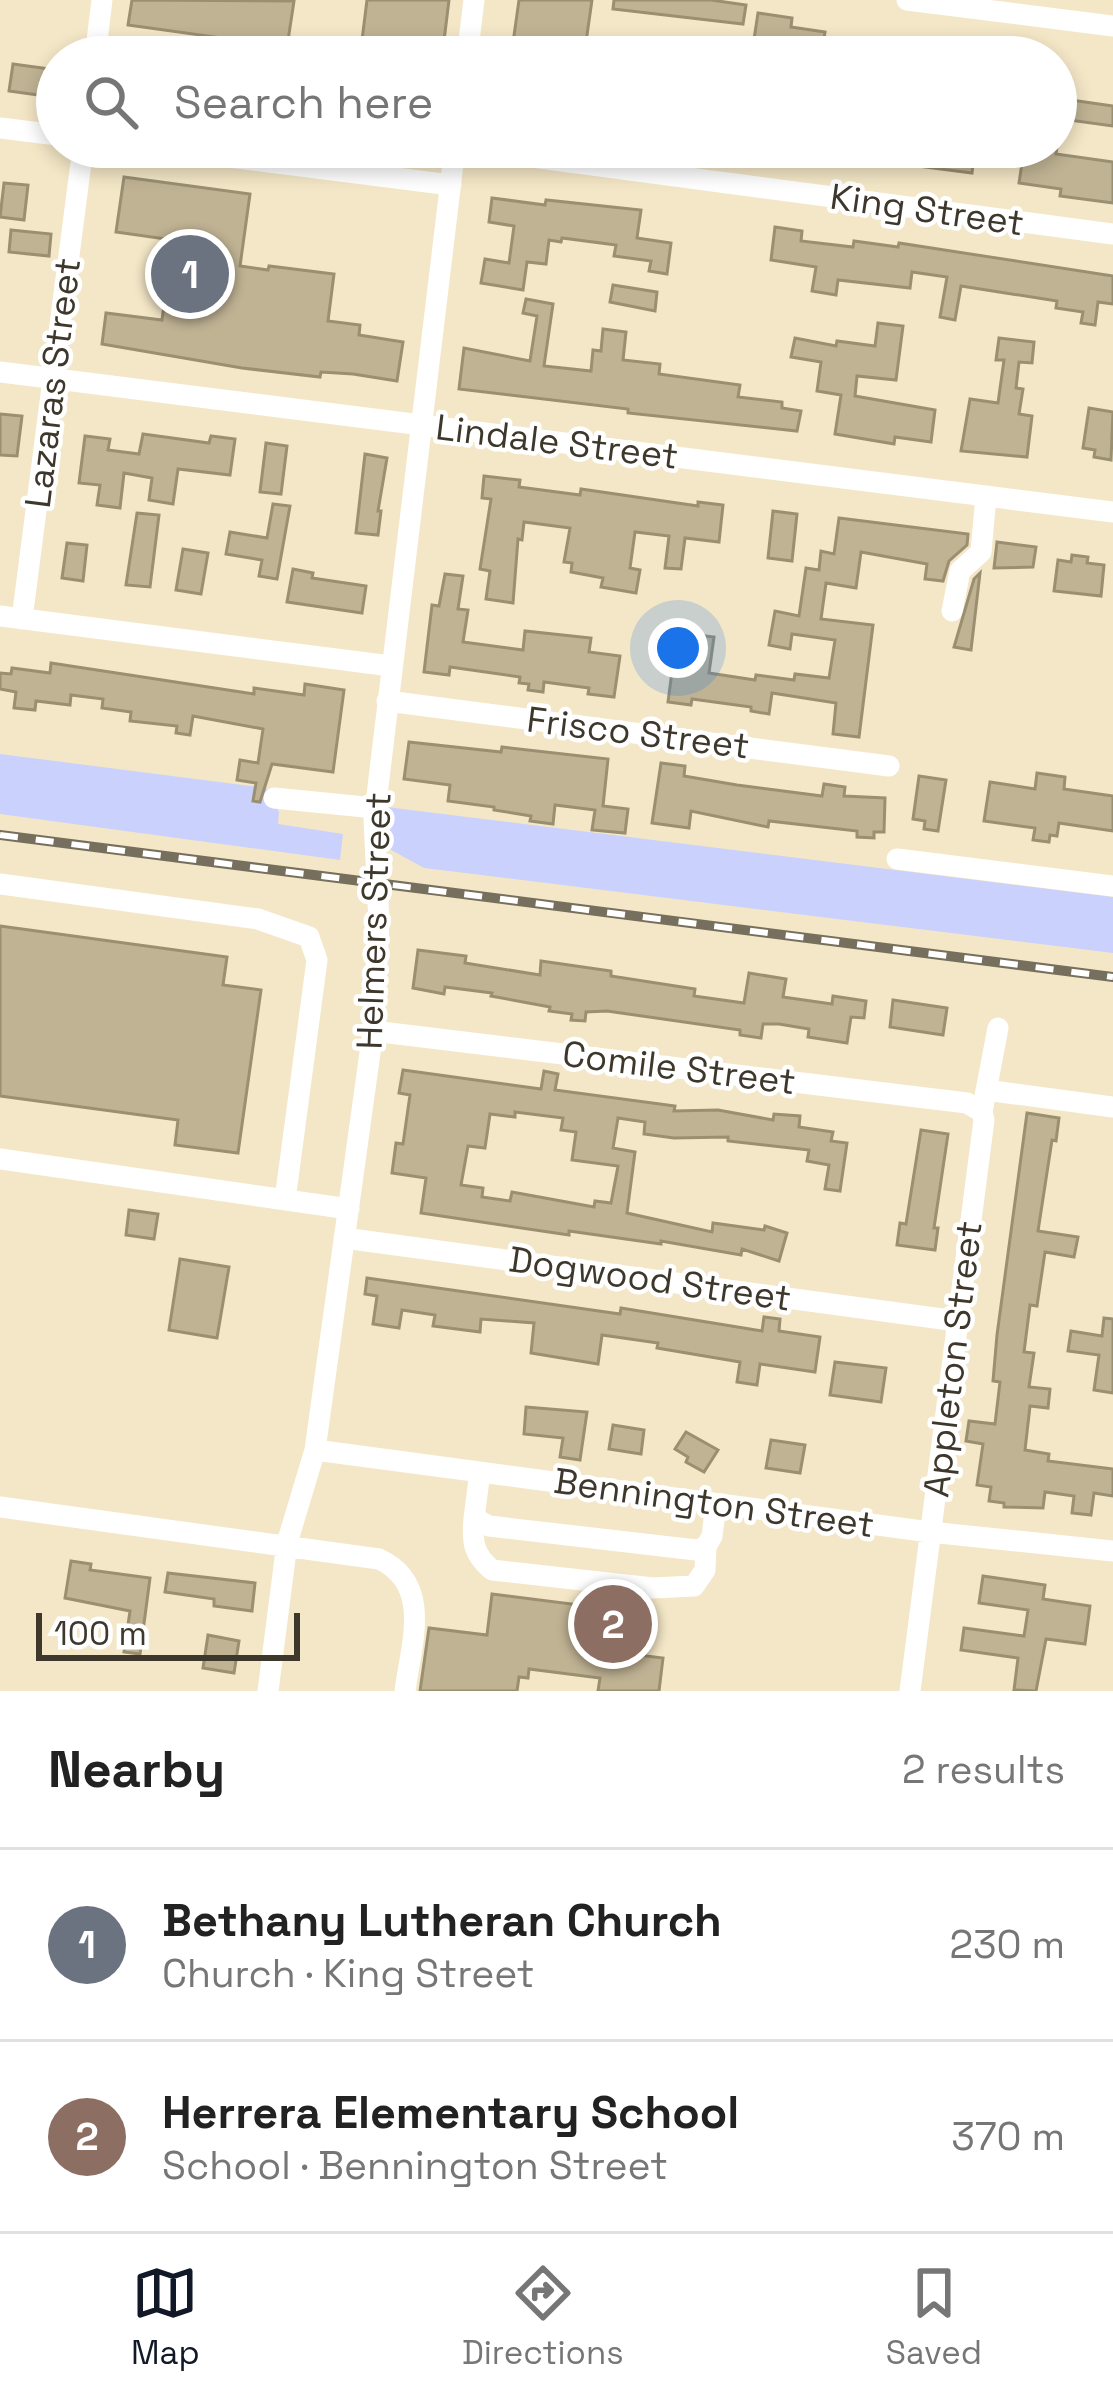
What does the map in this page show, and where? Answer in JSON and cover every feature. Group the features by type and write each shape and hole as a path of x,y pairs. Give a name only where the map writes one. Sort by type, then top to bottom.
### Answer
{"street":[{"path":"98,36 102,0"},
{"path":"470,36 474,0"},
{"path":"907,0 1113,26"},
{"path":"0,128 36,132"},
{"name":"Lazaras Street","path":"11,618 54,379 79,168"},
{"path":"316,168 451,185"},
{"name":"Helmers Street","path":"268,1691 287,1544 315,1450 373,1031 379,923 375,808 453,168"},
{"name":"King Street","path":"614,168 1113,234"},
{"name":"Lindale Street","path":"0,372 1113,512"},
{"path":"952,610 960,571 981,552 986,496"},
{"path":"11,618 391,666"},
{"name":"Frisco Street","path":"387,701 890,766"},
{"path":"274,798 375,808"},
{"path":"897,859 1113,886"},
{"path":"0,884 258,919 308,937 317,960 285,1200"},
{"name":"Appleton Street","path":"910,1691 984,1101 998,1028"},
{"name":"Comile Street","path":"373,1031 967,1102 1113,1107"},
{"path":"0,1159 349,1209"},
{"name":"Dogwood Street","path":"344,1238 957,1321"},
{"name":"Bennington Street","path":"315,1450 930,1532 1113,1551"},
{"path":"480,1472 472,1542 478,1558 492,1570 653,1588 694,1586 705,1570 716,1504"},
{"path":"0,1507 370,1555 397,1567 416,1600 405,1691"},
{"path":"474,1518 489,1526 696,1550 706,1547"}],"shaded area":[{"path":"0,754 266,788 279,812 278,824 343,834 340,860 0,814"},
{"path":"386,807 1113,897 1113,953 424,868 384,846"}],"building":[{"path":"132,0 294,1 289,36 208,36 128,25"},
{"path":"367,0 449,0 445,36 362,36"},
{"path":"519,0 592,0 587,36 514,36"},
{"path":"614,0 711,0 746,5 743,24 613,9"},
{"path":"758,13 792,18 791,27 825,32 824,36 755,36"},
{"path":"13,64 36,67 36,95 9,91"},
{"path":"1077,101 1113,106 1113,126 1077,121"},
{"path":"1077,157 1113,162 1113,203 1060,196 1061,189 1019,183 1021,168 1077,168"},
{"path":"933,168 973,168 972,173"},
{"path":"124,177 250,194 240,266 334,274 328,321 360,325 359,335 403,342 397,381 242,368 102,344 106,313 162,320 173,240 116,232"},
{"path":"4,183 28,185 24,220 0,217"},
{"path":"492,198 641,210 637,238 671,243 667,274 649,271 651,261 614,256 616,245 562,238 561,242 549,240 546,264 527,262 523,290 481,283 485,259 509,263 514,226 489,222"},
{"path":"775,227 802,231 801,241 853,247 854,241 898,247 899,243 1113,276 1113,304 1098,302 1095,325 1081,323 1083,312 1056,308 1057,301 961,286 955,320 940,317 947,277 912,272 910,288 838,280 836,295 812,291 816,267 771,260"},
{"path":"11,230 51,234 49,256 9,252"},
{"path":"613,285 657,292 655,311 610,302"},
{"path":"526,299 553,304 544,366 591,371 593,350 601,351 603,329 626,332 623,360 660,364 659,374 740,385 738,397 782,402 782,408 801,411 797,431 459,389 464,348 530,361 537,316 523,313"},
{"path":"878,323 903,326 896,380 857,376 855,396 935,410 931,442 895,437 894,444 835,434 841,395 817,391 821,362 791,357 795,338 836,346 837,341 875,346"},
{"path":"999,338 1034,342 1032,363 1019,362 1016,388 1023,389 1019,414 1032,416 1027,457 961,451 970,399 998,403 1004,360 996,360"},
{"path":"1089,408 1113,412 1111,460 1094,457 1095,450 1083,448"},
{"path":"0,414 22,416 17,456 0,455"},
{"path":"143,434 209,443 211,436 235,439 230,475 178,469 173,504 149,500 152,478 124,473 120,508 97,505 100,485 79,483 85,436 110,439 108,450 139,454"},
{"path":"266,443 287,446 281,494 260,492"},
{"path":"365,454 387,458 378,535 356,533"},
{"path":"484,476 520,480 519,487 580,495 581,489 698,506 698,502 723,505 719,542 685,538 681,569 665,568 669,536 635,532 630,568 640,570 636,593 601,587 603,578 571,572 572,563 564,562 570,528 524,522 522,540 518,539 513,603 486,599 490,571 480,569 491,499 482,498"},
{"path":"273,504 290,506 277,579 259,576 262,560 226,554 230,532 267,538"},
{"path":"773,511 797,514 792,561 768,558"},
{"path":"137,513 159,515 150,587 126,585"},
{"path":"839,518 968,534 967,545 949,561 943,581 925,579 927,564 861,552 856,588 826,583 821,619 873,625 859,737 833,734 836,703 772,693 769,714 692,699 691,705 668,702 673,664 694,666 697,635 714,637 709,673 755,680 756,675 829,678 835,640 792,634 790,649 769,645 775,611 799,616 806,568 819,570 821,551 834,554"},
{"path":"997,542 1036,547 1033,567 994,568"},
{"path":"67,543 87,545 83,581 62,578"},
{"path":"183,549 208,553 201,594 176,590"},
{"path":"1072,555 1104,565 1101,596 1054,591 1058,560 1071,562"},
{"path":"293,569 313,573 312,578 366,586 362,613 287,602"},
{"path":"980,573 971,650 954,647 974,579"},
{"path":"445,574 463,576 458,609 468,610 463,642 523,650 525,631 591,638 589,652 620,656 614,697 544,682 543,692 528,690 529,684 519,683 520,677 450,667 449,675 424,672 432,605 439,606"},
{"path":"51,663 254,694 254,688 304,695 305,684 344,690 333,772 272,764 260,802 253,801 256,783 237,780 240,760 258,763 263,729 193,716 190,735 176,733 177,726 130,721 131,712 102,708 103,699 71,695 70,705 36,701 35,710 14,708 16,692 0,689 0,673 11,674 12,668 50,673"},
{"path":"409,742 608,759 603,806 628,809 625,833 592,830 595,810 555,805 553,824 494,807 448,801 450,785 404,779"},
{"path":"661,763 685,766 684,776 737,785 822,796 824,784 845,787 844,796 885,798 884,832 874,832 874,838 857,837 857,831 769,821 768,827 691,811 689,828 652,823"},
{"path":"1037,773 1065,777 1064,789 1113,796 1113,831 1059,823 1057,836 1050,835 1049,842 1033,840 1035,828 984,821 990,782 1035,789"},
{"path":"919,776 946,780 938,831 924,829 925,821 913,819"},
{"path":"0,926 227,957 223,985 261,990 238,1153 175,1145 178,1120 0,1096"},
{"path":"418,950 466,956 465,963 540,975 541,961 611,971 611,976 695,989 694,996 744,1003 749,973 786,979 783,997 832,1004 833,996 866,1001 864,1018 851,1017 847,1043 808,1037 809,1029 779,1024 763,1024 761,1038 740,1035 740,1030 607,1011 586,1012 585,1021 571,1020 572,1014 492,993 445,987 444,994 413,988"},
{"path":"893,1000 947,1008 943,1035 890,1027"},
{"path":"403,1070 541,1089 544,1071 558,1074 555,1090 675,1106 674,1111 718,1110 773,1120 774,1114 800,1116 799,1127 833,1132 831,1141 847,1143 840,1191 825,1189 829,1165 807,1161 809,1150 728,1141 728,1137 644,1134 645,1122 618,1118 613,1148 635,1152 627,1213 712,1232 713,1223 764,1230 765,1226 787,1233 779,1261 742,1249 741,1255 421,1213 426,1178 392,1173 396,1143 403,1144 410,1095 399,1093","holes":["490,1114 563,1118 561,1130 576,1132 572,1160 618,1166 611,1203 595,1201 594,1207 512,1192 510,1201 482,1197 483,1188 461,1185 468,1146 485,1148"]},
{"path":"1027,1113 1059,1118 1038,1231 1078,1237 1074,1257 1045,1252 1037,1306 1030,1305 1024,1352 1034,1353 1029,1387 1050,1389 1048,1408 1030,1406 1025,1450 1049,1454 1048,1461 1113,1469 1113,1496 1094,1493 1091,1515 1072,1513 1074,1496 1045,1492 1043,1508 1004,1507 1004,1503 989,1501 991,1487 977,1485 983,1444 966,1441 969,1421 995,1424 1000,1382 993,1381 997,1335"},
{"path":"921,1130 948,1134 935,1250 897,1245 900,1223 906,1224"},
{"path":"129,1210 158,1214 154,1239 126,1235"},
{"path":"180,1259 229,1267 217,1338 169,1330"},
{"path":"367,1278 620,1314 621,1308 762,1331 764,1317 780,1319 779,1331 820,1337 815,1372 760,1364 757,1385 737,1382 740,1362 602,1335 598,1364 531,1353 534,1323 481,1319 480,1332 433,1326 435,1315 402,1310 399,1328 373,1324 377,1296 365,1294"},
{"path":"1104,1318 1113,1319 1113,1393 1094,1390 1099,1355 1068,1351 1071,1331 1102,1336"},
{"path":"835,1362 886,1368 881,1402 830,1395"},
{"path":"526,1407 587,1412 580,1460 560,1457 563,1438 524,1434"},
{"path":"613,1425 644,1430 641,1454 609,1449"},
{"path":"686,1432 718,1450 704,1472 675,1449"},
{"path":"771,1440 805,1445 800,1473 766,1468"},
{"path":"71,1561 91,1564 90,1570 150,1578 140,1654 124,1652 130,1611 65,1598"},
{"path":"168,1573 255,1583 252,1611 214,1606 214,1599 165,1592"},
{"path":"983,1576 1045,1585 1043,1599 1090,1606 1085,1644 1046,1639 1036,1691 1014,1690 1018,1658 961,1650 964,1628 1024,1636 1028,1610 979,1603"},
{"path":"492,1594 643,1613 638,1655 663,1658 659,1691 598,1691 600,1678 529,1669 528,1678 519,1677 517,1691 420,1691 429,1628 487,1635"},
{"path":"208,1635 239,1641 234,1673 203,1668"}],"railway":[{"path":"0,835 1113,977"}],"place":[{"name":"Bethany Lutheran Church","path":"190,274"},
{"name":"Herrera Elementary School","path":"613,1624"}]}
